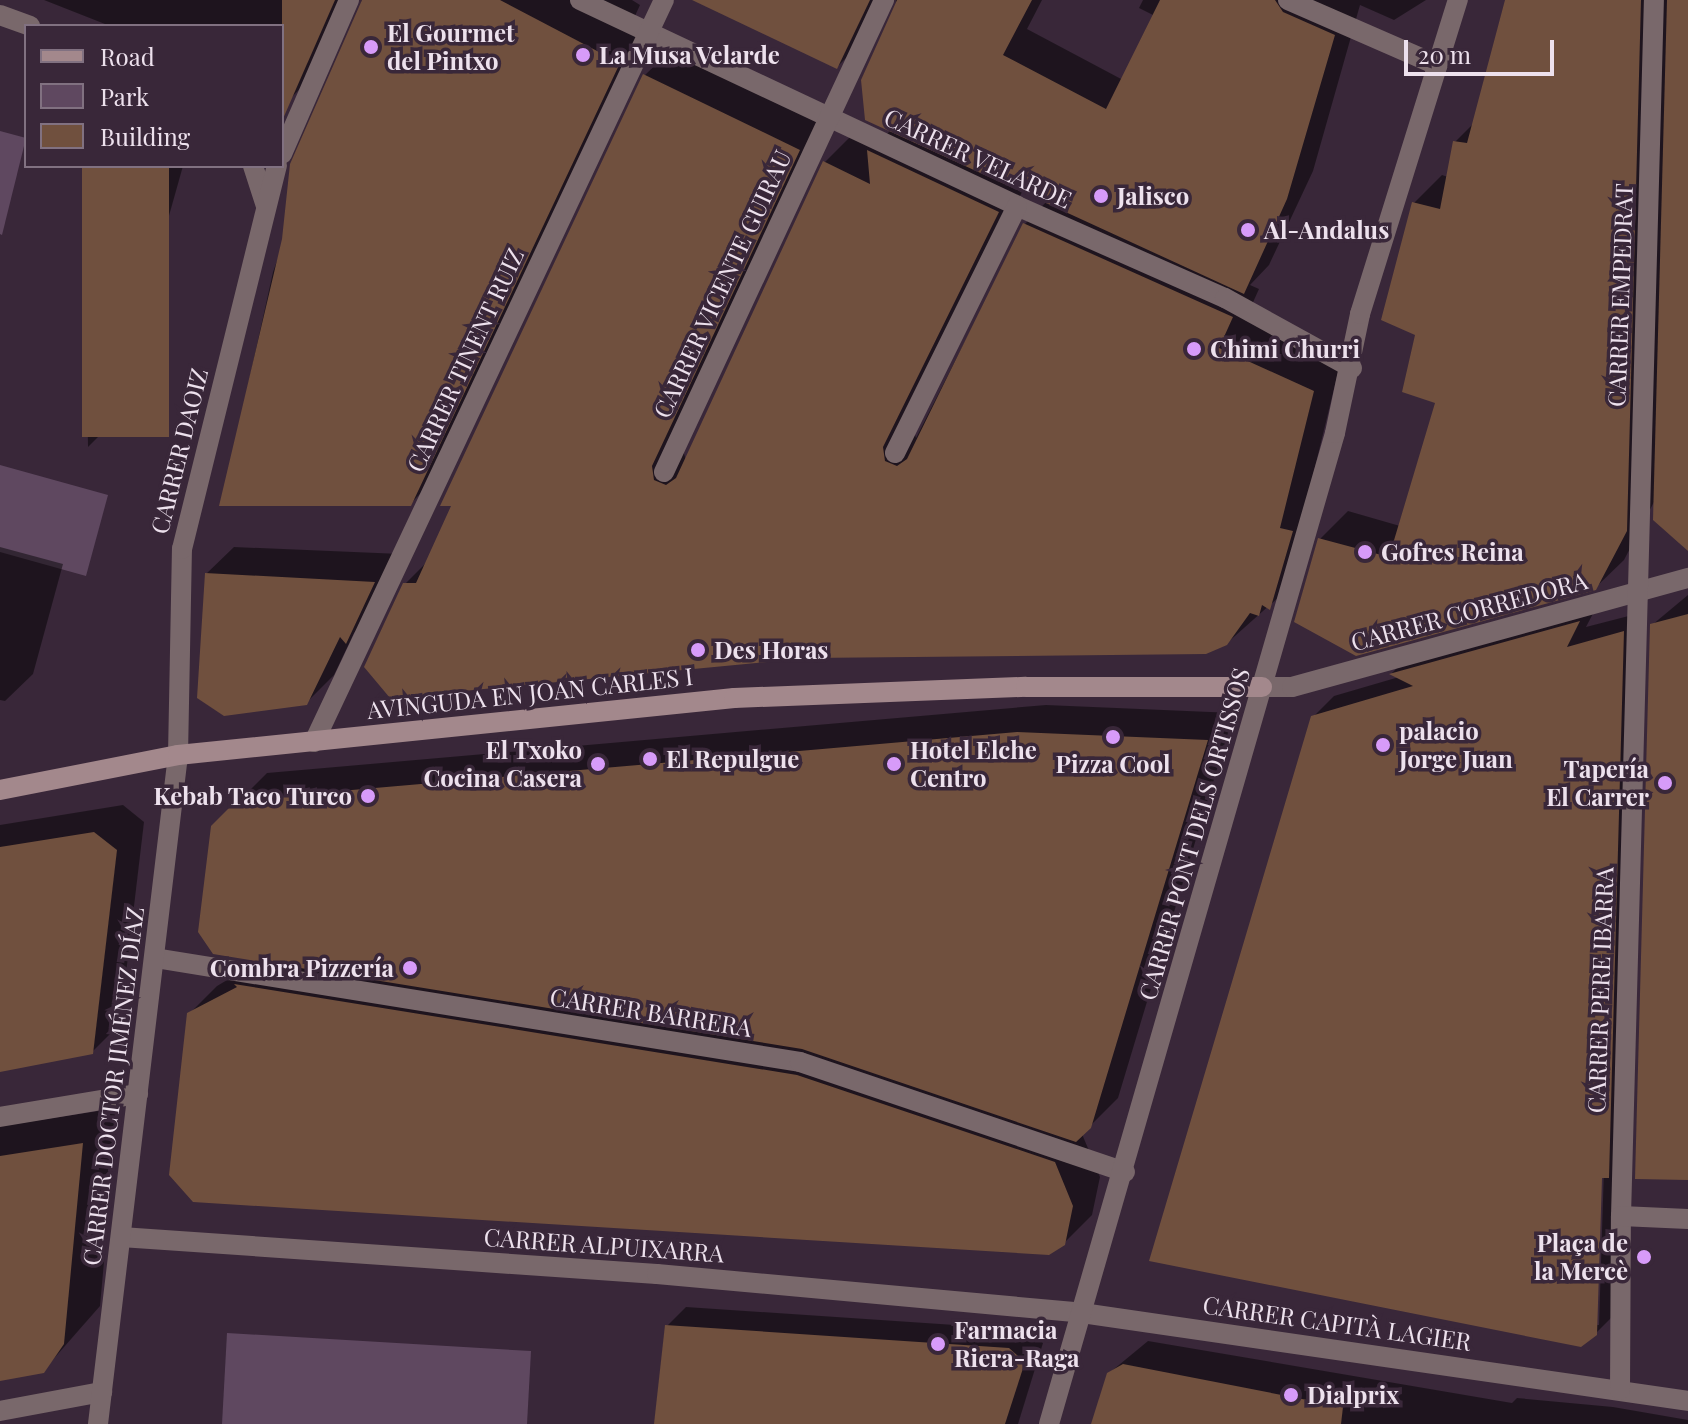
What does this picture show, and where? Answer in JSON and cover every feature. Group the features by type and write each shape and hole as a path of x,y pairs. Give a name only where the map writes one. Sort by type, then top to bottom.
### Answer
{"main road":[{"name":"AVINGUDA EN JOAN CARLES I","path":"0,790 178,755 734,698 1026,687 1262,687"}],"street":[{"path":"284,149 349,0"},
{"name":"CARRER VELARDE","path":"580,0 1017,206 1225,298 1352,368"},
{"name":"CARRER TINENT RUIZ","path":"314,742 664,0"},
{"name":"CARRER VICENTE GUIRAU","path":"664,472 884,0"},
{"path":"1288,0 1437,65"},
{"name":"CARRER PONT DELS ORTISSOS","path":"1049,1424 1125,1172 1352,368 1360,314 1458,0"},
{"name":"CARRER EMPEDRAT","path":"1638,592 1654,0"},
{"path":"0,15 25,24"},
{"path":"254,168 266,207"},
{"name":"CARRER DAOIZ","path":"178,755 182,549 276,168"},
{"path":"895,453 1017,206"},
{"name":"CARRER CORREDORA","path":"1262,687 1292,687 1688,578"},
{"name":"CARRER PERE IBARRA","path":"1620,1390 1621,1216 1638,592"},
{"name":"CARRER DOCTOR JIMÉNEZ DÍAZ","path":"98,1424 178,755"},
{"name":"CARRER BARRERA","path":"155,958 800,1062 1125,1172"},
{"path":"0,1117 138,1094"},
{"path":"1621,1216 1688,1219"},
{"name":"CARRER ALPUIXARRA","path":"121,1237 657,1274 1082,1313"},
{"name":"CARRER CAPITÀ LAGIER","path":"1082,1313 1620,1390"},
{"path":"1620,1390 1688,1401"},
{"path":"0,1411 102,1392"}],"green space":[{"path":"0,131 24,137 24,146 0,234"},
{"path":"0,465 108,495 86,576 0,552"},
{"path":"227,1333 531,1351 527,1424 222,1424"}],"building":[{"path":"282,0 335,0 284,116 284,24"},
{"path":"362,0 500,0 620,63 411,506 219,506 282,239 290,164"},
{"path":"692,0 870,0 837,69"},
{"path":"897,0 1032,0 1003,55 1106,109 1160,0 1275,0 1283,12 1335,35 1287,199 1244,294 865,120 861,80"},
{"path":"1505,0 1641,0 1627,531 1596,590 1356,656 1294,622 1318,538 1389,557 1435,403 1402,392 1415,335 1381,320 1412,202 1440,209 1453,141 1467,143"},
{"path":"1667,0 1688,0 1688,551 1653,520"},
{"path":"643,74 800,150 652,466 654,480 666,485 676,478 823,161 870,184 867,150 999,212 883,447 885,461 897,466 907,459 1023,223 1233,317 1219,348 1314,391 1280,528 1293,531 1270,610 1262,605 1259,616 1250,613 1227,645 1206,654 808,658 390,698 364,667 403,583 416,583 451,506 440,506"},
{"path":"82,168 169,168 169,437 82,437"},
{"path":"205,573 375,582 346,644 340,637 307,705 224,716 197,698"},
{"path":"1688,614 1688,1180 1635,1179 1650,624"},
{"path":"1580,621 1567,647 1624,631 1609,1178 1602,1178 1597,1335 1581,1347 1149,1261 1311,716 1413,686 1389,674"},
{"path":"1017,732 1208,740 1091,1128 1076,1142 802,1049 213,954 198,932 211,826 237,800"},
{"path":"94,832 117,850 93,1054 0,1072 0,847"},
{"path":"234,984 797,1075 1055,1162 1073,1206 1065,1245 1049,1255 193,1202 169,1175 187,1013 237,987"},
{"path":"83,1143 64,1344 44,1373 0,1381 0,1156"},
{"path":"665,1325 1009,1348 1025,1362 1005,1424 654,1424"},
{"path":"1123,1364 1343,1407 1341,1424 1091,1424 1107,1373"}],"place":[{"name":"El Gourmet del Pintxo","path":"371,47"},
{"name":"La Musa Velarde","path":"583,55"},
{"name":"Jalisco","path":"1101,196"},
{"name":"Al-Andalus","path":"1248,230"},
{"name":"Chimi Churri","path":"1194,349"},
{"name":"Gofres Reina","path":"1365,552"},
{"name":"Des Horas","path":"698,650"},
{"name":"Pizza Cool","path":"1113,737"},
{"name":"palacio Jorge Juan","path":"1383,745"},
{"name":"El Repulgue","path":"650,759"},
{"name":"El Txoko Cocina Casera","path":"598,764"},
{"name":"Hotel Elche Centro","path":"894,764"},
{"name":"Tapería El Carrer","path":"1665,783"},
{"name":"Kebab Taco Turco","path":"368,796"},
{"name":"Combra Pizzería","path":"410,968"},
{"name":"Plaça de la Mercè","path":"1644,1257"},
{"name":"Farmacia Riera-Raga","path":"938,1344"},
{"name":"Dialprix","path":"1291,1395"}]}
